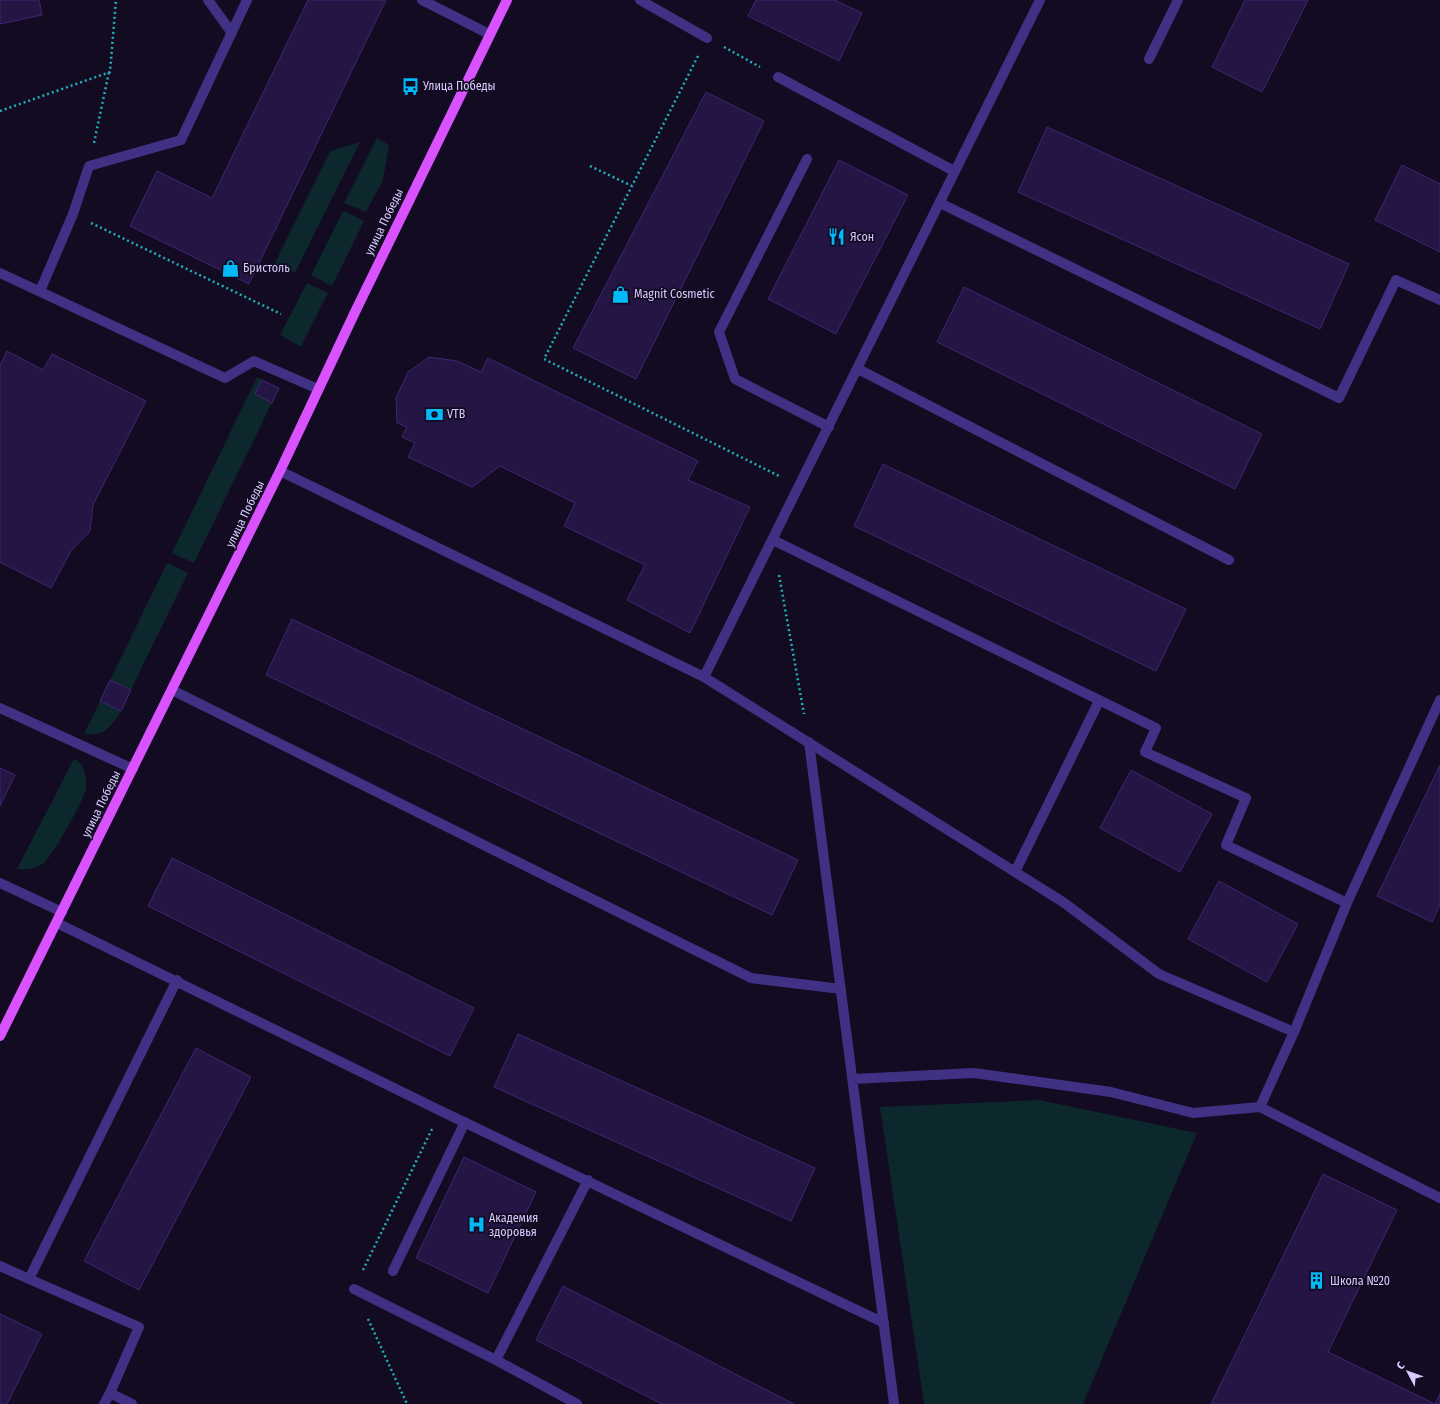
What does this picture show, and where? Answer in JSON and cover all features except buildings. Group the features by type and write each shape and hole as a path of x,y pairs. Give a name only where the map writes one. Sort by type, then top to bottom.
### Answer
{"main road":[{"name":"улица Победы","path":"0,1036 280,471 318,389 506,0"}],"lane":[{"path":"208,0 232,33"},
{"path":"40,291 73,214 89,166 181,140 247,0"},
{"path":"422,0 489,34"},
{"path":"640,0 656,4 707,38"},
{"path":"704,677 1040,0"},
{"path":"1149,59 1178,0"},
{"path":"778,77 954,172"},
{"path":"807,159 719,332 735,379 829,427"},
{"path":"940,203 1338,398 1396,280 1440,300"},
{"path":"0,273 225,378 254,361 318,389"},
{"path":"858,369 1229,560"},
{"path":"280,471 704,677 1063,902 1159,974 1294,1032"},
{"path":"773,540 1156,728 1145,752 1246,798 1226,845 1347,903"},
{"path":"172,690 751,978 841,989"},
{"path":"1260,1107 1294,1032 1347,903 1440,700"},
{"path":"1015,872 1099,701"},
{"path":"0,708 132,769"},
{"path":"809,742 894,1404"},
{"path":"0,883 62,912"},
{"path":"57,923 465,1122 884,1323"},
{"path":"29,1279 176,980"},
{"path":"853,1079 974,1073 1111,1092 1193,1113 1260,1107 1440,1198"},
{"path":"393,1271 465,1122"},
{"path":"496,1360 588,1180"},
{"path":"0,1266 139,1327 104,1404"},
{"path":"354,1289 496,1360 578,1404"},
{"path":"110,1393 132,1404"}],"path":[{"path":"89,166 110,72 116,0"},
{"path":"707,38 544,359 799,485"},
{"path":"730,51 751,62"},
{"path":"0,111 110,72"},
{"path":"590,166 632,186"},
{"path":"73,214 281,314"},
{"path":"773,540 809,742"}],"green space":[{"path":"377,138 389,145 383,180 366,212 344,203"},
{"path":"360,142 295,273 275,263 330,151"},
{"path":"343,211 364,221 332,286 311,275"},
{"path":"307,283 328,293 301,347 280,335"},
{"path":"257,377 279,388 194,563 172,553"},
{"path":"167,563 188,573 118,716 108,729 101,733 84,734"},
{"path":"74,759 80,763 82,767 86,784 84,794 75,814 54,850 44,863 31,869 17,869"},
{"path":"1039,1100 1197,1133 1083,1404 924,1404 880,1107"}],"place":[{"name":"Улица Победы","path":"410,86"},
{"name":"Ясон","path":"837,237"},
{"name":"Бристоль","path":"230,268"},
{"name":"Magnit Cosmetic","path":"621,294"},
{"name":"VTB","path":"434,414"},
{"name":"Академия здоровья","path":"476,1225"},
{"name":"Школа №20","path":"1317,1281"}]}
